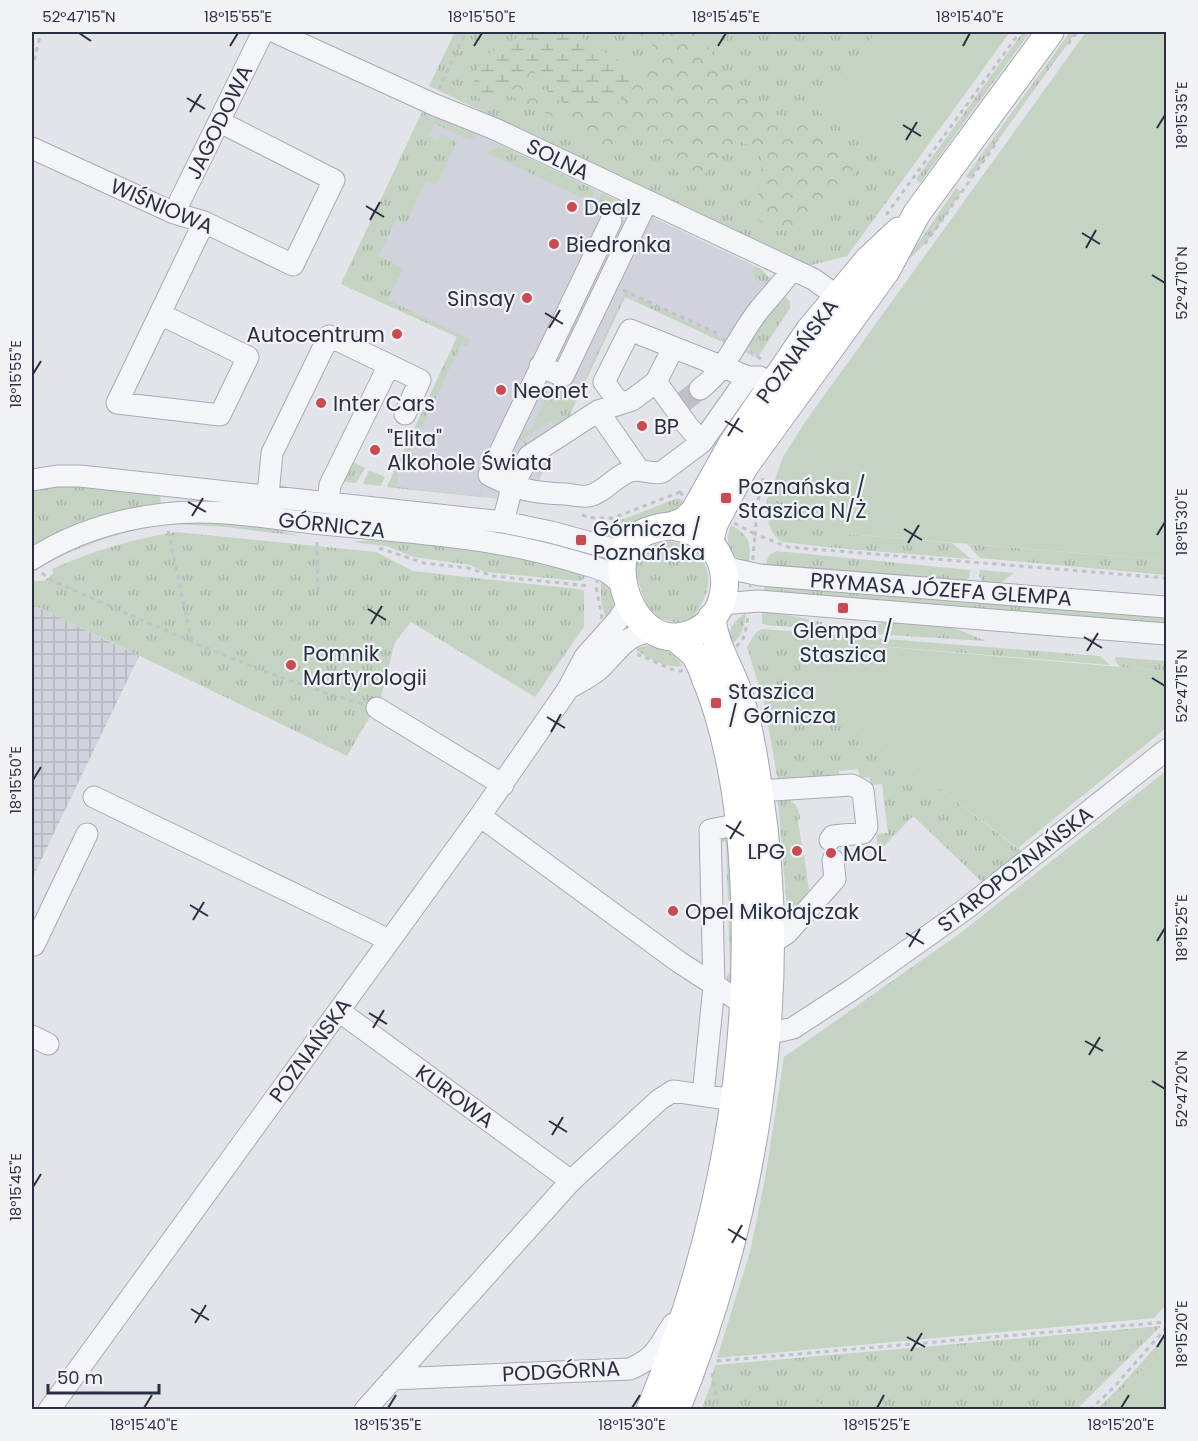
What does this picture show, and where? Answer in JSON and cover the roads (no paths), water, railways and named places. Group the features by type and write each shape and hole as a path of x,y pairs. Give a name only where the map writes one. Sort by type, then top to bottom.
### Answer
{"main road":[{"name":"POZNAŃSKA","path":"671,526 684,521 694,512 708,510 744,467 886,271 917,213 1050,32"},
{"name":"POZNAŃSKA","path":"714,551 708,510 732,444 769,368 809,331 869,259 917,213"},
{"path":"650,1410 693,1293 711,1227 734,1100 746,962 740,824 736,793 716,703 710,658 717,611 725,591 725,575 714,551 699,535 687,529 671,526 658,527 617,546 623,561 623,577 636,615 645,626 666,635 695,655 710,658 738,692 749,730 759,791 768,882 770,944 766,1030 757,1112 740,1209 715,1303 695,1364 676,1410"},
{"path":"666,635 690,635 703,627 717,611"}],"street":[{"name":"JAGODOWA","path":"174,213 263,32"},
{"name":"SOLNA","path":"275,32 435,105 495,129 813,279 837,296"},
{"name":"WIŚNIOWA","path":"32,148 174,213 204,222 293,265 334,180 220,122"},
{"path":"540,366 563,376 647,201"},
{"path":"611,221 489,475 512,487 534,493 589,496 602,490 624,474 639,470 651,473 662,472 702,442 748,377 769,368"},
{"path":"160,314 248,357 220,415 117,403 204,222"},
{"path":"700,389 714,379 759,309 792,270"},
{"path":"837,296 847,324"},
{"path":"620,404 604,382 630,330 748,377"},
{"path":"268,495 272,453 329,336 420,380 405,414"},
{"path":"503,522 512,487 529,456 598,411 632,400 656,382 673,348"},
{"path":"328,502 330,485 389,365"},
{"path":"656,382 679,405 702,442"},
{"path":"598,411 639,470"},
{"name":"GÓRNICZA","path":"32,480 57,476 80,476 268,495 503,522 617,546"},
{"name":"GÓRNICZA","path":"39,564 71,538 122,521 166,513 213,513 466,539 543,552 598,578 619,581 628,597"},
{"name":"PRYMASA JÓZEFA GLEMPA","path":"714,551 732,568 752,574 1167,607"},
{"name":"POZNAŃSKA","path":"49,1410 503,785 568,689 596,671 619,635 628,597"},
{"name":"PRYMASA JÓZEFA GLEMPA","path":"717,611 750,601 1167,634"},
{"name":"POZNAŃSKA","path":"619,635 632,636 644,631 666,635"},
{"path":"376,708 503,785"},
{"name":"STAROPOZNAŃSKA","path":"766,1030 780,1031 794,1028 968,908 1167,750"},
{"path":"759,791 852,785 863,791 867,827 863,832 833,836 831,850 834,879 787,933 770,944"},
{"path":"94,797 389,940"},
{"path":"480,816 714,986 744,1004"},
{"path":"702,1095 714,986 710,830 740,824"},
{"path":"32,944 34,945 87,834"},
{"name":"KUROWA","path":"339,1011 570,1181"},
{"path":"365,1410 570,1181 659,1100 673,1091 734,1100"},
{"name":"PODGÓRNA","path":"392,1379 630,1369 646,1362 656,1353 693,1293"}],"tunnel":[{"path":"683,402 700,389"}],"place":[{"name":"Dealz","path":"572,207"},
{"name":"Biedronka","path":"554,244"},
{"name":"Sinsay","path":"527,298"},
{"name":"Autocentrum","path":"397,334"},
{"name":"Neonet","path":"501,390"},
{"name":"Inter Cars","path":"321,403"},
{"name":"BP","path":"642,426"},
{"name":"\"Elita\" Alkohole Świata","path":"375,450"},
{"name":"Poznańska / Staszica N/Ż","path":"726,498"},
{"name":"Górnicza / Poznańska","path":"581,540"},
{"name":"Glempa / Staszica","path":"843,608"},
{"name":"Pomnik Martyrologii","path":"291,665"},
{"name":"Staszica / Górnicza","path":"716,703"},
{"name":"LPG","path":"797,851"},
{"name":"MOL","path":"831,853"},
{"name":"Opel Mikołajczak","path":"673,911"}]}
